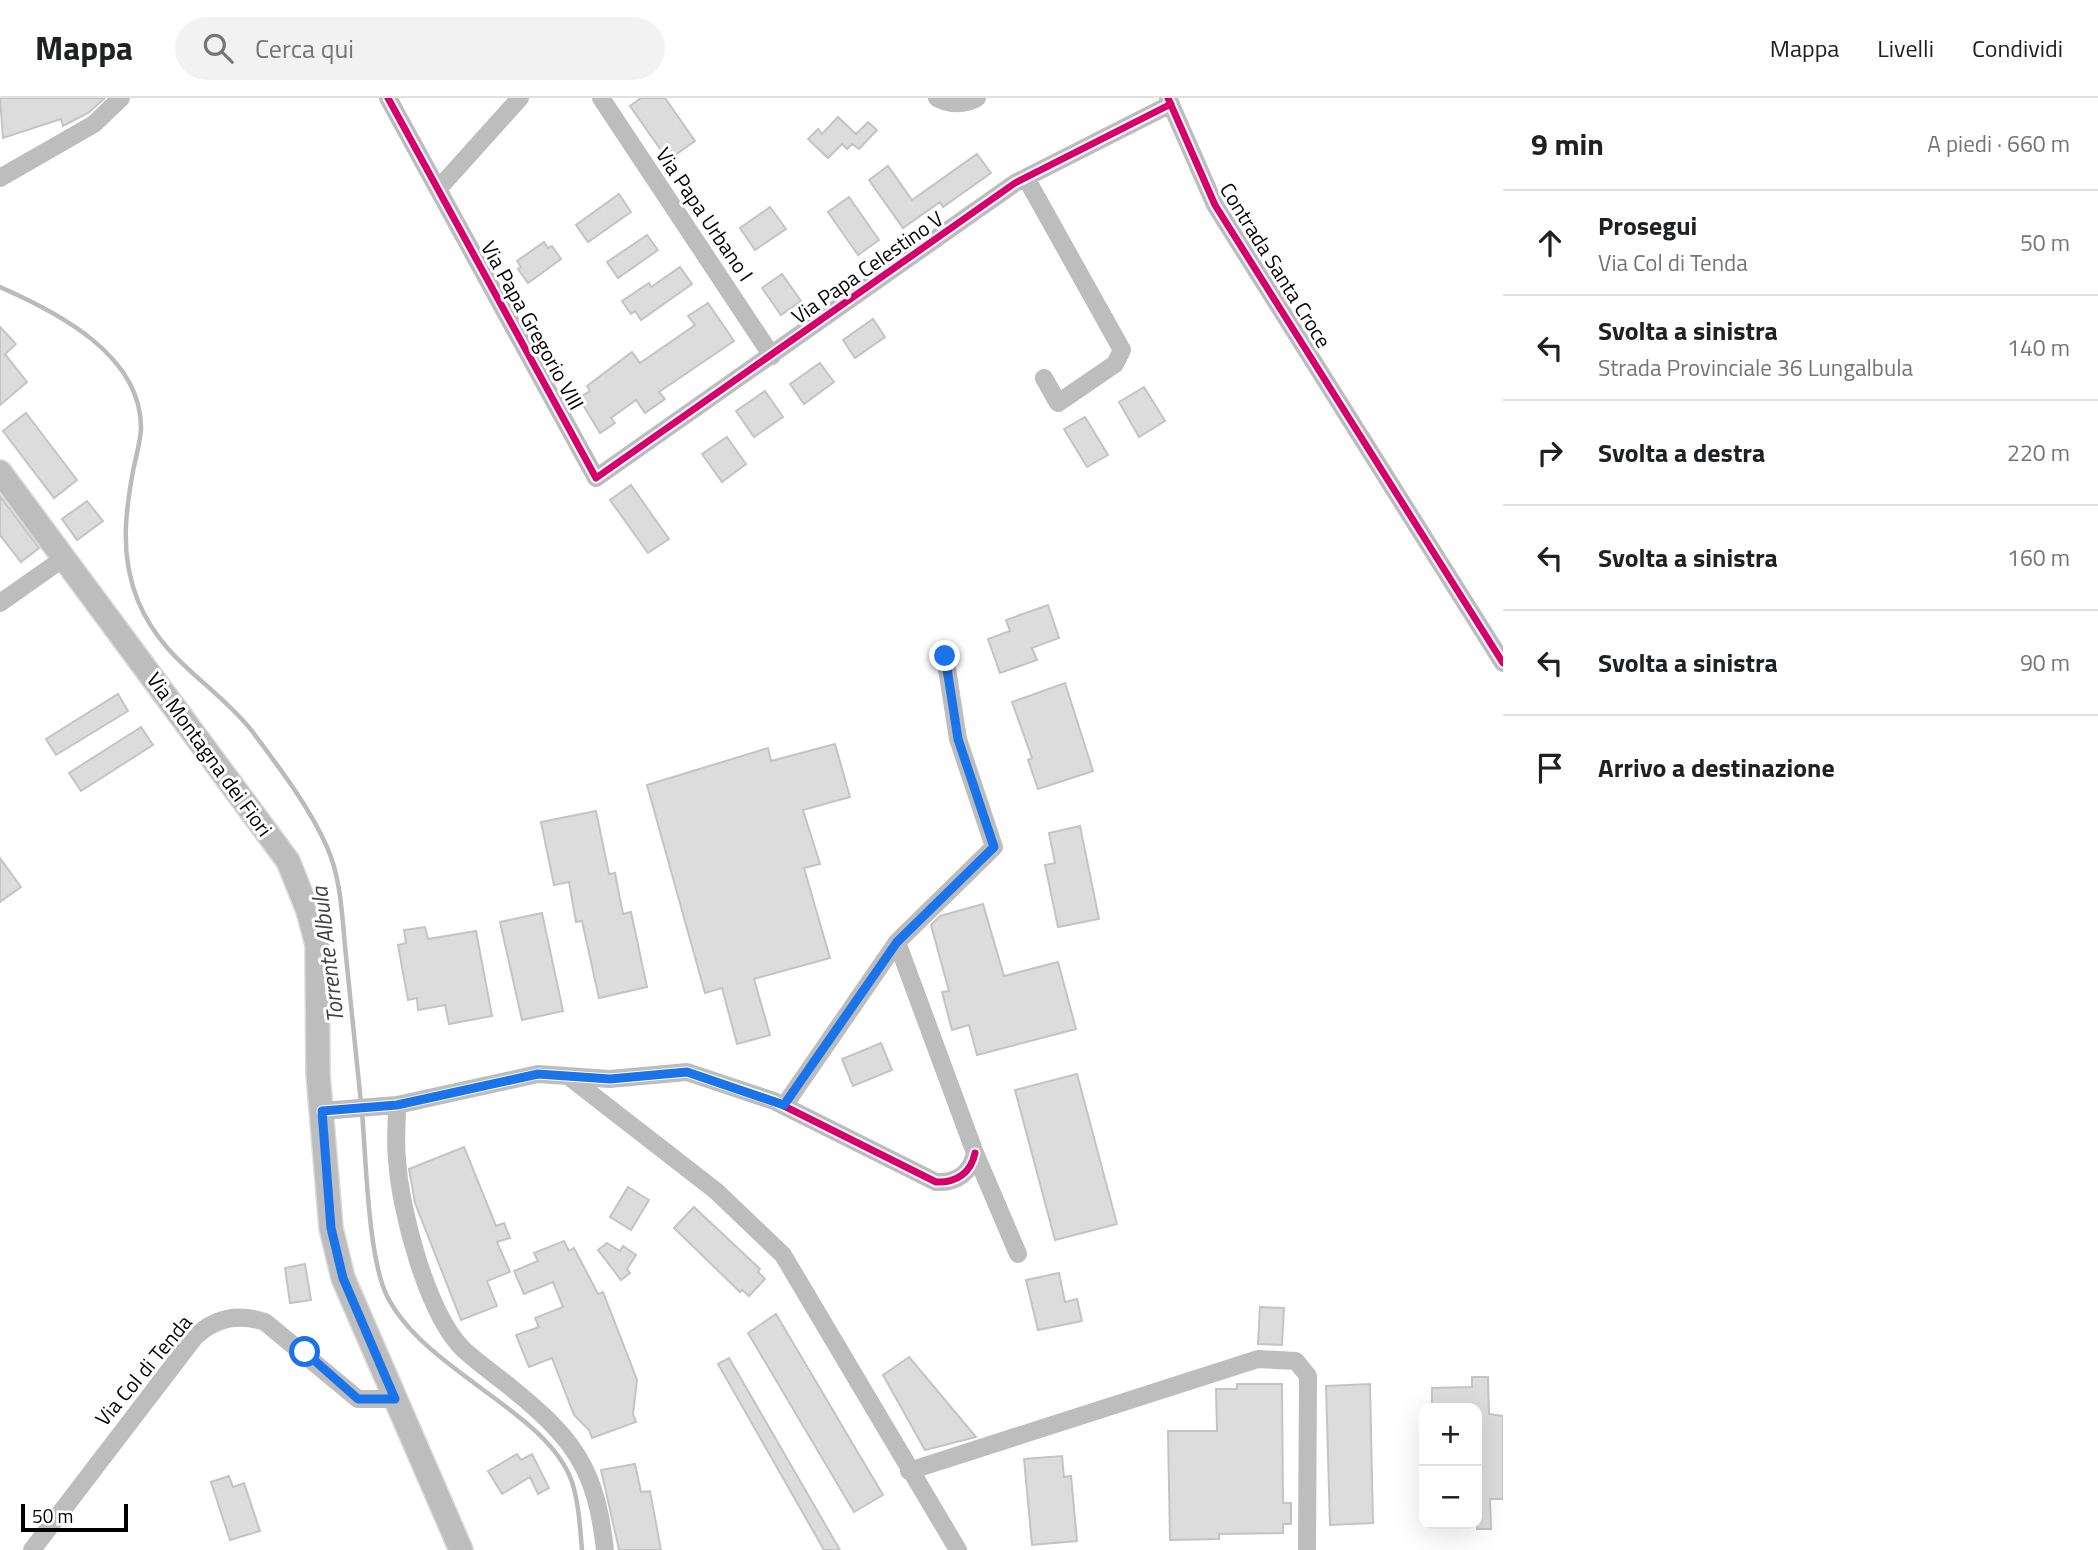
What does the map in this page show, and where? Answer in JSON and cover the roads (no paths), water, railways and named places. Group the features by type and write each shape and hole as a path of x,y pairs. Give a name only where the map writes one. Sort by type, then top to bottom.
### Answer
{"main road":[{"name":"Via Montagna dei Fiori","path":"0,472 288,861 308,911 317,945 318,1074 330,1110 331,1228 343,1278 461,1550"}],"street":[{"path":"0,178 94,124 121,98"},
{"name":"Via Papa Gregorio VIII","path":"388,98 596,478"},
{"path":"439,188 520,98"},
{"name":"Via Papa Urbano I","path":"601,98 772,356"},
{"path":"937,98 943,102 960,103 977,98"},
{"name":"Via Papa Celestino V","path":"596,478 1026,178 1169,101"},
{"name":"Contrada Santa Croce","path":"1169,101 1215,205 1503,663"},
{"path":"1026,178 1122,350 1115,364 1058,402 1044,379"},
{"path":"0,603 64,558"},
{"path":"784,1105 897,942 994,847 958,739 945,656"},
{"path":"897,942 975,1153 1018,1254"},
{"path":"330,1110 390,1106 538,1074 610,1079 687,1072 784,1105 936,1182 960,1177 970,1167 975,1153"},
{"path":"566,1075 716,1191 783,1255 958,1550"},
{"path":"390,1106 408,1220 426,1282 442,1320 463,1348 551,1422 579,1458 590,1476 601,1507 605,1550"},
{"name":"Via Col di Tenda","path":"32,1550 194,1338 217,1321 246,1317 265,1322 358,1399 395,1399"},
{"path":"909,1471 1258,1359 1297,1361 1308,1376 1307,1550"}],"waterway":[{"name":"Torrente Albula","path":"0,287 46,309 92,340 112,358 127,379 138,403 141,429 126,520 126,552 132,585 161,641 252,731 302,802 327,847 341,900 361,1103"},
{"name":"Torrente Albula","path":"362,1112 372,1233 387,1296 405,1323 429,1347 513,1412 559,1457 574,1490 582,1550"}]}
